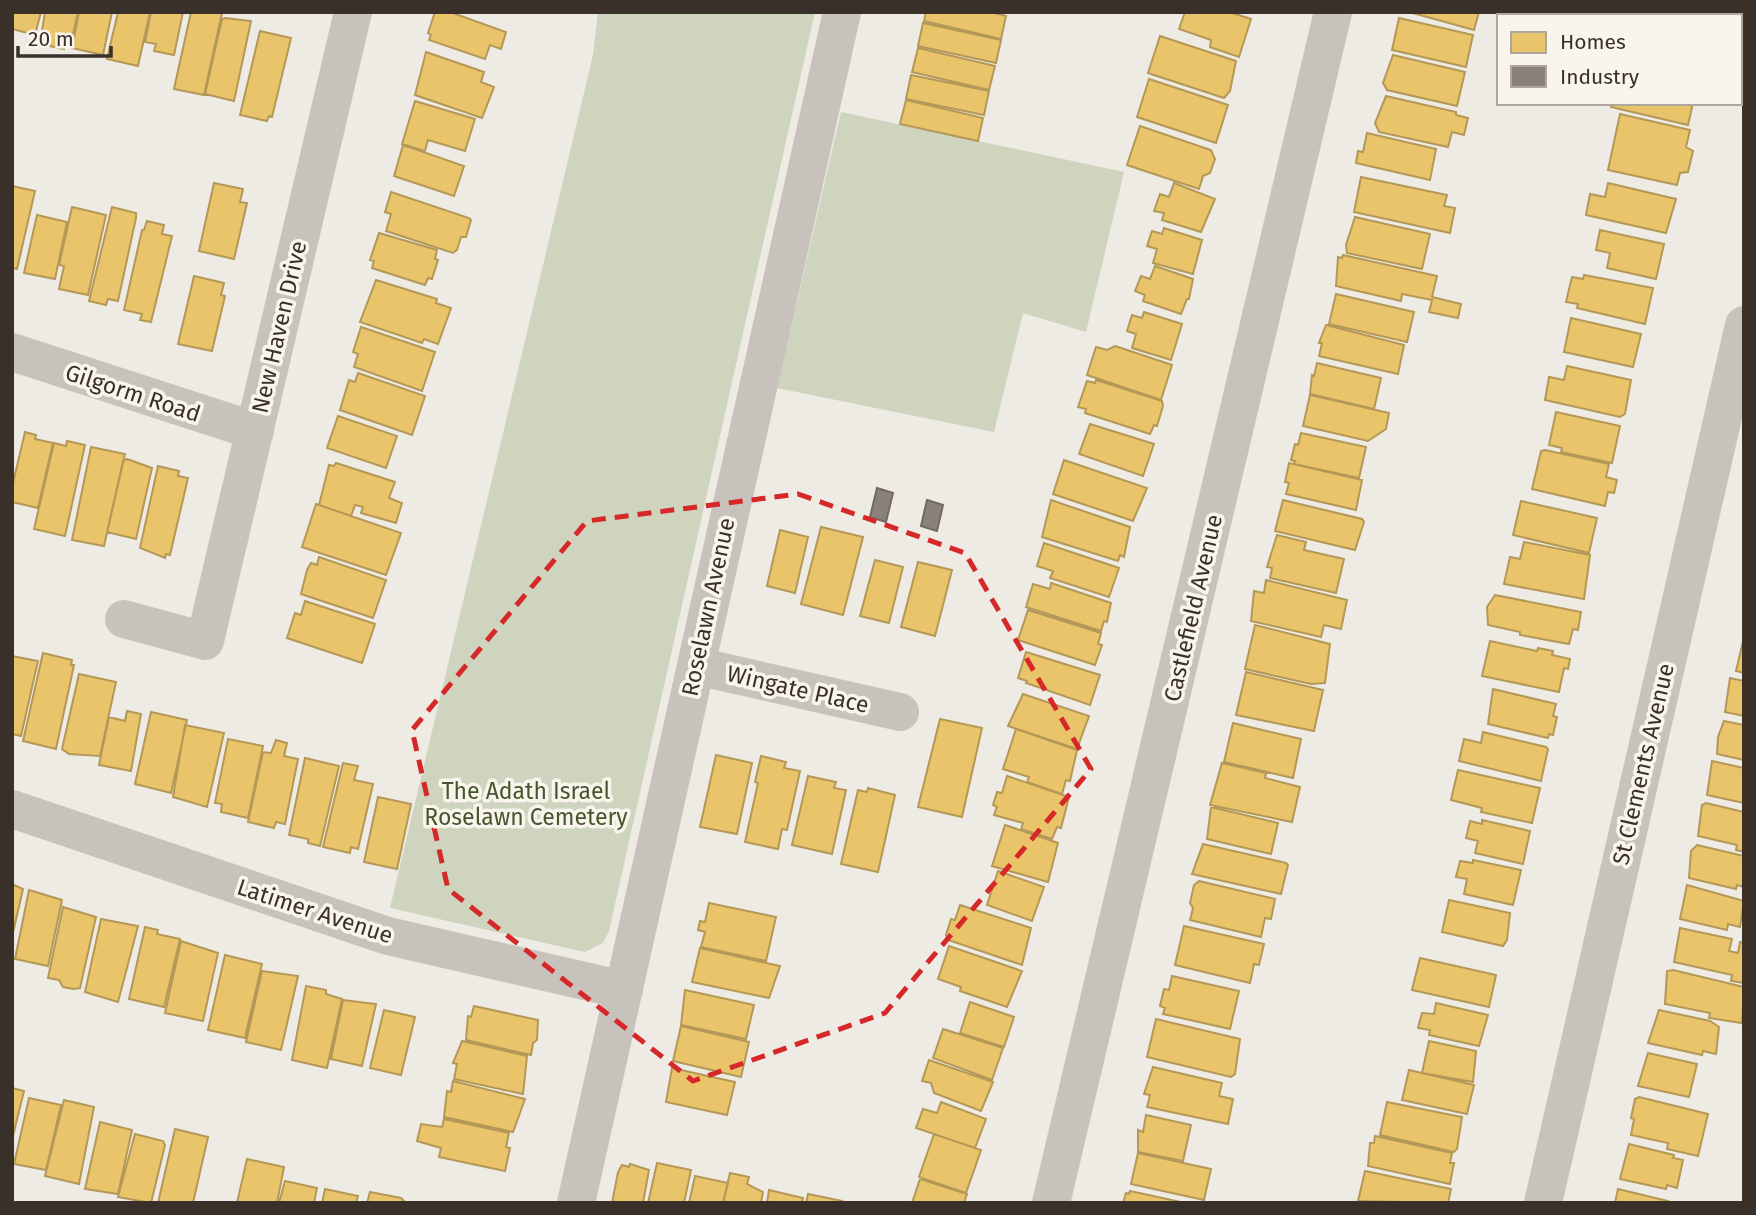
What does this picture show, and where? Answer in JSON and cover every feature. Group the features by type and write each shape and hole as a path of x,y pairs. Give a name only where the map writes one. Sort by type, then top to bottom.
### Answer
{"street":[{"name":"New Haven Drive","path":"124,620 205,641 353,12"},
{"name":"Roselawn Avenue","path":"576,1203 842,12"},
{"name":"Castlefield Avenue","path":"1051,1203 1333,12"},
{"name":"St Clements Avenue","path":"1543,1203 1744,325"},
{"name":"Gilgorm Road","path":"12,352 255,431"},
{"name":"Wingate Place","path":"696,666 900,712"},
{"name":"Latimer Avenue","path":"12,809 388,936 624,990"}],"highlighted area":[{"path":"798,494 965,553 1091,769 885,1013 693,1081 448,889 412,730 587,521"}],"green space":[{"name":"The Adath Israel Roselawn Cemetery","path":"598,12 815,12 609,931 603,943 585,952 390,908 593,55"},
{"path":"841,112 1124,172 1086,332 1023,313 994,432 777,388"}],"building: Homes":[{"path":"12,12 41,12 35,35 12,29"},
{"path":"45,12 78,12 70,47 64,46 64,49 40,44"},
{"path":"79,12 112,12 103,55 72,48"},
{"path":"118,12 150,12 138,66 107,59"},
{"path":"151,12 183,12 174,55 154,51 156,44 145,42"},
{"path":"191,12 222,13 204,95 174,89"},
{"path":"435,12 450,12 506,32 501,49 490,45 485,59 429,40 431,35 428,33"},
{"path":"926,12 991,12 1006,16 1001,39 924,21"},
{"path":"1185,12 1229,12 1251,19 1239,57 1210,47 1211,40 1179,29"},
{"path":"1409,12 1479,12 1474,30"},
{"path":"1399,18 1473,35 1466,67 1392,50"},
{"path":"222,19 251,21 234,101 205,94"},
{"path":"923,23 1001,40 996,63 918,46"},
{"path":"260,31 291,38 272,117 269,116 267,121 240,115"},
{"path":"1160,36 1236,61 1230,91 1224,98 1148,73"},
{"path":"918,48 995,66 989,90 912,72"},
{"path":"426,52 484,72 481,82 494,87 482,118 415,95"},
{"path":"1393,55 1465,72 1457,106 1387,90 1383,83"},
{"path":"911,75 989,91 984,115 906,99"},
{"path":"1149,79 1228,105 1216,143 1137,117"},
{"path":"1386,96 1456,112 1456,115 1468,118 1464,135 1452,132 1448,147 1379,132 1375,123"},
{"path":"906,100 983,118 978,141 900,124"},
{"path":"415,101 475,119 465,151 428,140 425,151 402,144"},
{"path":"1612,105 1693,105 1688,125"},
{"path":"1620,114 1690,130 1686,147 1693,151 1688,172 1680,173 1677,185 1608,170"},
{"path":"1140,126 1211,150 1215,159 1210,173 1203,176 1199,189 1127,165"},
{"path":"1367,133 1436,149 1430,180 1356,163 1358,151 1363,152"},
{"path":"403,145 464,166 454,196 394,176"},
{"path":"1361,177 1447,195 1444,206 1455,208 1450,233 1354,212"},
{"path":"214,183 243,189 240,202 247,203 234,259 199,251"},
{"path":"1174,183 1215,199 1201,232 1162,220 1164,213 1154,211 1160,194 1169,197"},
{"path":"1608,183 1676,199 1666,233 1586,215 1590,194 1605,197"},
{"path":"12,186 35,191 17,269 12,268"},
{"path":"391,192 469,218 471,220 466,237 461,237 457,250 453,253 386,231 391,214 385,212"},
{"path":"72,207 106,215 88,295 59,289 64,266 59,265"},
{"path":"112,207 136,213 136,218 118,301 108,299 106,305 89,301"},
{"path":"37,215 67,222 55,279 24,273"},
{"path":"1355,217 1430,234 1422,269 1347,253 1346,245"},
{"path":"147,221 164,225 162,234 172,236 151,322 140,320 142,314 124,310 142,230"},
{"path":"1164,228 1202,240 1193,274 1153,263 1157,249 1147,246 1152,231 1162,234"},
{"path":"1600,230 1664,244 1656,279 1607,268 1610,253 1596,250"},
{"path":"379,233 437,250 435,259 438,260 432,279 428,278 425,285 372,268 374,261 370,260"},
{"path":"1343,255 1437,276 1432,297 1461,304 1458,318 1429,312 1432,300 1402,294 1401,301 1336,286 1338,257 1342,258"},
{"path":"1155,266 1193,279 1189,299 1181,314 1143,301 1145,295 1135,291 1141,276 1150,279"},
{"path":"1584,275 1653,288 1645,324 1577,308 1578,304 1566,302 1572,277 1583,279"},
{"path":"194,276 224,283 221,295 225,296 212,351 178,344"},
{"path":"376,280 437,299 436,303 451,308 438,344 424,339 422,343 360,322"},
{"path":"1336,294 1414,312 1407,342 1329,324"},
{"path":"1144,312 1182,324 1171,360 1132,348 1136,334 1127,331 1132,315 1142,318"},
{"path":"1571,318 1641,334 1633,367 1564,352"},
{"path":"1326,325 1404,345 1398,374 1319,356 1322,343 1319,343"},
{"path":"361,327 435,352 422,391 354,367 358,354 353,352"},
{"path":"1115,346 1172,365 1161,400 1087,375 1096,347 1107,350"},
{"path":"1317,363 1381,378 1374,409 1310,394 1312,375 1314,376"},
{"path":"1567,366 1631,380 1625,414 1620,417 1545,400 1549,377 1564,380"},
{"path":"358,373 425,396 412,435 340,410 349,380 355,382"},
{"path":"1096,380 1162,401 1157,426 1154,425 1150,434 1085,413 1086,409 1078,407 1087,381 1095,383"},
{"path":"1310,395 1389,413 1386,429 1368,441 1303,426"},
{"path":"1556,412 1620,426 1612,463 1561,452 1562,448 1549,445"},
{"path":"338,416 397,436 386,468 327,448"},
{"path":"1090,424 1154,444 1143,476 1079,454"},
{"path":"25,432 36,435 35,439 53,443 38,508 12,502 12,487"},
{"path":"1301,433 1366,447 1359,478 1294,464 1295,461 1291,460"},
{"path":"67,441 85,445 65,536 34,529 54,443 66,446"},
{"path":"91,447 125,454 104,546 72,540"},
{"path":"1541,451 1609,464 1606,477 1617,480 1614,493 1608,492 1605,506 1532,489"},
{"path":"127,459 152,468 136,539 107,532 123,461"},
{"path":"1064,460 1147,488 1133,521 1053,494"},
{"path":"336,463 395,482 389,498 402,503 396,523 361,513 363,507 355,505 351,516 319,505 329,465 334,466"},
{"path":"1289,463 1362,480 1356,510 1286,494 1289,483 1285,482"},
{"path":"158,466 179,471 178,476 188,478 170,555 166,554 165,558 140,548"},
{"path":"1051,500 1130,527 1124,557 1120,555 1118,561 1042,537"},
{"path":"1283,500 1362,519 1364,522 1355,550 1275,531"},
{"path":"1521,501 1597,518 1589,553 1513,535"},
{"path":"316,504 401,533 386,575 302,547"},
{"path":"821,527 863,537 843,615 801,604"},
{"path":"780,530 808,537 795,593 767,586"},
{"path":"1277,535 1306,542 1304,550 1344,559 1336,593 1270,578 1272,568 1267,567"},
{"path":"1524,542 1590,555 1584,599 1504,584 1510,557 1520,559"},
{"path":"1044,543 1119,568 1109,597 1050,578 1053,571 1037,566"},
{"path":"319,557 386,580 373,618 301,594 307,570 311,563 317,565"},
{"path":"875,560 903,567 889,623 860,616"},
{"path":"918,562 952,570 935,636 901,627"},
{"path":"1266,580 1347,600 1341,629 1324,625 1321,637 1251,621 1254,591 1264,593"},
{"path":"1051,583 1111,603 1107,622 1104,621 1101,631 1026,607 1033,584 1050,589"},
{"path":"1495,595 1581,612 1578,630 1573,629 1569,644 1520,635 1520,632 1488,625 1487,607"},
{"path":"305,601 375,624 362,663 287,638 295,613 301,615"},
{"path":"1028,610 1101,633 1098,644 1102,645 1095,665 1018,640"},
{"path":"1255,625 1330,644 1325,683 1311,684 1245,669"},
{"path":"1744,637 1744,673 1736,671"},
{"path":"1490,641 1537,651 1538,648 1553,651 1552,655 1570,659 1568,669 1564,668 1559,692 1482,676"},
{"path":"1026,652 1100,675 1090,705 1018,678"},
{"path":"43,653 72,660 71,665 74,665 56,749 23,741"},
{"path":"12,656 38,661 21,736 12,734"},
{"path":"1246,672 1323,690 1314,731 1236,715"},
{"path":"79,674 116,682 100,756 69,754 62,749"},
{"path":"1730,678 1744,681 1744,716 1725,712"},
{"path":"1493,689 1556,704 1553,716 1557,717 1553,735 1549,734 1548,738 1488,724"},
{"path":"1023,694 1089,716 1077,749 1008,726"},
{"path":"127,711 141,714 131,771 99,765 109,717 125,721"},
{"path":"151,712 187,720 171,793 135,784"},
{"path":"940,719 982,728 962,817 918,807"},
{"path":"1724,721 1744,725 1744,760 1717,754 1718,737"},
{"path":"1233,723 1301,739 1293,778 1224,762"},
{"path":"185,725 224,733 207,807 173,797"},
{"path":"1016,729 1077,750 1070,781 1066,780 1062,794 1027,782 1029,777 1003,769"},
{"path":"1483,732 1546,747 1548,749 1541,781 1459,761 1464,739 1481,743"},
{"path":"228,739 263,746 248,818 221,812 222,804 215,803"},
{"path":"276,740 287,743 284,756 298,759 285,824 276,822 274,828 248,822 263,752 271,753"},
{"path":"716,755 752,763 737,834 700,827"},
{"path":"761,756 786,762 784,768 800,771 787,830 782,829 778,849 745,842"},
{"path":"305,758 339,766 320,846 308,843 308,839 289,835"},
{"path":"1712,761 1744,768 1744,803 1707,795"},
{"path":"343,763 358,766 354,780 373,784 358,849 351,847 350,853 323,847"},
{"path":"1222,763 1266,773 1265,778 1300,787 1292,822 1210,805"},
{"path":"1458,770 1540,788 1532,823 1481,812 1482,808 1451,800"},
{"path":"808,776 836,782 834,788 846,790 832,854 792,845"},
{"path":"1007,776 1069,797 1061,828 1057,827 1052,839 1021,829 1023,823 994,815 997,807 993,805 997,792 1002,793"},
{"path":"868,788 895,795 878,872 841,864 858,790 867,792"},
{"path":"378,797 411,804 397,869 364,862"},
{"path":"1706,803 1744,812 1744,852 1736,850 1737,845 1698,836 1702,805"},
{"path":"1211,807 1278,823 1271,854 1207,839"},
{"path":"1482,820 1530,831 1523,864 1475,853 1478,841 1466,838 1470,821 1482,824"},
{"path":"1005,825 1058,843 1048,882 992,866"},
{"path":"1203,844 1286,863 1288,865 1281,894 1192,874"},
{"path":"1697,845 1744,856 1744,887 1737,885 1736,889 1689,878 1691,851"},
{"path":"1473,860 1521,870 1513,905 1464,894 1467,879 1456,877 1460,861 1473,863"},
{"path":"998,871 1044,887 1032,921 987,905"},
{"path":"1199,881 1275,899 1271,919 1265,918 1261,937 1190,920 1194,885"},
{"path":"12,884 23,889 12,937"},
{"path":"1687,885 1744,901 1740,927 1728,924 1727,930 1680,919"},
{"path":"29,890 62,900 48,966 15,959"},
{"path":"1449,900 1510,913 1507,940 1503,946 1442,932"},
{"path":"709,903 776,917 766,961 701,947 705,932 698,930 700,921 705,922"},
{"path":"960,905 1031,928 1022,965 948,940 946,935 951,919 955,920"},
{"path":"63,907 96,917 80,988 63,987 59,980 48,978"},
{"path":"101,919 138,926 118,1002 85,992"},
{"path":"1184,926 1264,944 1259,965 1254,964 1250,983 1175,965"},
{"path":"145,927 158,930 157,934 180,939 164,1007 129,999"},
{"path":"1680,928 1732,939 1729,951 1738,953 1740,942 1744,943 1744,983 1731,981 1732,975 1674,962"},
{"path":"181,941 218,953 203,1021 165,1013"},
{"path":"949,946 1022,971 1007,1007 960,991 961,987 938,979"},
{"path":"700,948 780,966 769,998 692,982"},
{"path":"225,955 262,964 245,1038 208,1030"},
{"path":"1420,958 1496,975 1489,1007 1412,990"},
{"path":"1673,970 1744,987 1742,1023 1709,1018 1710,1013 1665,1004 1667,971"},
{"path":"262,971 298,976 281,1050 246,1042"},
{"path":"1172,976 1239,991 1230,1029 1163,1014 1165,1008 1160,1006 1164,989 1169,990"},
{"path":"306,986 326,990 326,994 342,999 327,1068 292,1060"},
{"path":"685,990 754,1005 746,1039 681,1025"},
{"path":"343,1000 376,1004 362,1066 331,1059"},
{"path":"970,1002 1014,1017 1004,1047 960,1033"},
{"path":"1436,1003 1488,1015 1479,1046 1429,1035 1430,1030 1418,1028 1422,1013 1434,1014"},
{"path":"474,1006 538,1020 537,1040 533,1043 531,1055 466,1040 468,1016 471,1017"},
{"path":"384,1010 415,1017 401,1075 370,1068"},
{"path":"1659,1010 1710,1021 1719,1027 1716,1054 1703,1051 1702,1055 1648,1043"},
{"path":"1156,1019 1240,1039 1235,1074 1231,1077 1147,1057"},
{"path":"681,1026 749,1042 741,1077 673,1061"},
{"path":"943,1029 1003,1048 992,1080 933,1058"},
{"path":"462,1041 527,1056 523,1094 454,1079 457,1064 453,1063"},
{"path":"1429,1041 1476,1051 1473,1082 1422,1073"},
{"path":"1648,1053 1697,1064 1689,1097 1638,1086"},
{"path":"929,1060 993,1082 981,1111 934,1093 931,1083 922,1081"},
{"path":"1153,1067 1222,1083 1219,1096 1233,1099 1228,1124 1147,1107 1150,1095 1144,1094"},
{"path":"672,1068 735,1082 727,1115 666,1102"},
{"path":"1409,1070 1474,1085 1467,1114 1402,1100"},
{"path":"453,1081 525,1099 513,1132 444,1117 447,1091 451,1092"},
{"path":"12,1088 24,1091 12,1140"},
{"path":"1639,1097 1708,1114 1698,1156 1667,1149 1668,1143 1631,1135 1635,1099"},
{"path":"29,1098 61,1105 46,1170 14,1164"},
{"path":"64,1100 94,1107 79,1184 45,1176"},
{"path":"941,1102 986,1119 975,1148 916,1128 923,1109 937,1113"},
{"path":"1387,1102 1462,1117 1457,1149 1454,1152 1380,1135"},
{"path":"1146,1115 1191,1125 1183,1161 1138,1152 1138,1130 1143,1132"},
{"path":"444,1119 509,1133 506,1147 510,1148 505,1171 439,1157 441,1148 417,1141 421,1124 442,1127"},
{"path":"100,1122 132,1130 118,1194 85,1189"},
{"path":"175,1129 208,1137 193,1203 158,1203"},
{"path":"135,1134 163,1141 165,1145 151,1203 118,1197"},
{"path":"934,1134 981,1150 966,1193 919,1177"},
{"path":"1375,1136 1452,1153 1450,1163 1454,1163 1450,1184 1368,1166 1370,1143 1374,1143"},
{"path":"1629,1144 1674,1155 1673,1158 1683,1160 1677,1188 1667,1185 1666,1189 1620,1179"},
{"path":"1138,1153 1211,1169 1204,1200 1131,1184"},
{"path":"247,1159 284,1167 277,1203 237,1203"},
{"path":"657,1163 691,1170 684,1203 648,1203"},
{"path":"630,1164 649,1170 643,1203 612,1203 618,1172 622,1165 629,1167"},
{"path":"1365,1171 1451,1189 1448,1203 1358,1201"},
{"path":"730,1173 749,1177 747,1184 763,1192 761,1203 723,1203"},
{"path":"695,1176 728,1183 723,1203 689,1203"},
{"path":"920,1179 967,1194 964,1203 912,1203"},
{"path":"285,1181 317,1188 314,1203 279,1203"},
{"path":"325,1189 358,1196 356,1203 322,1203"},
{"path":"1618,1189 1668,1201 1668,1203 1615,1203"},
{"path":"769,1190 803,1198 802,1203 767,1203"},
{"path":"1130,1191 1181,1203 1123,1203 1126,1193 1129,1194"},
{"path":"370,1192 401,1198 406,1203 367,1203"},
{"path":"808,1194 842,1201 806,1203"}],"building: Industry":[{"path":"877,488 893,493 886,522 870,517"},
{"path":"927,500 943,505 937,531 921,526"}]}
